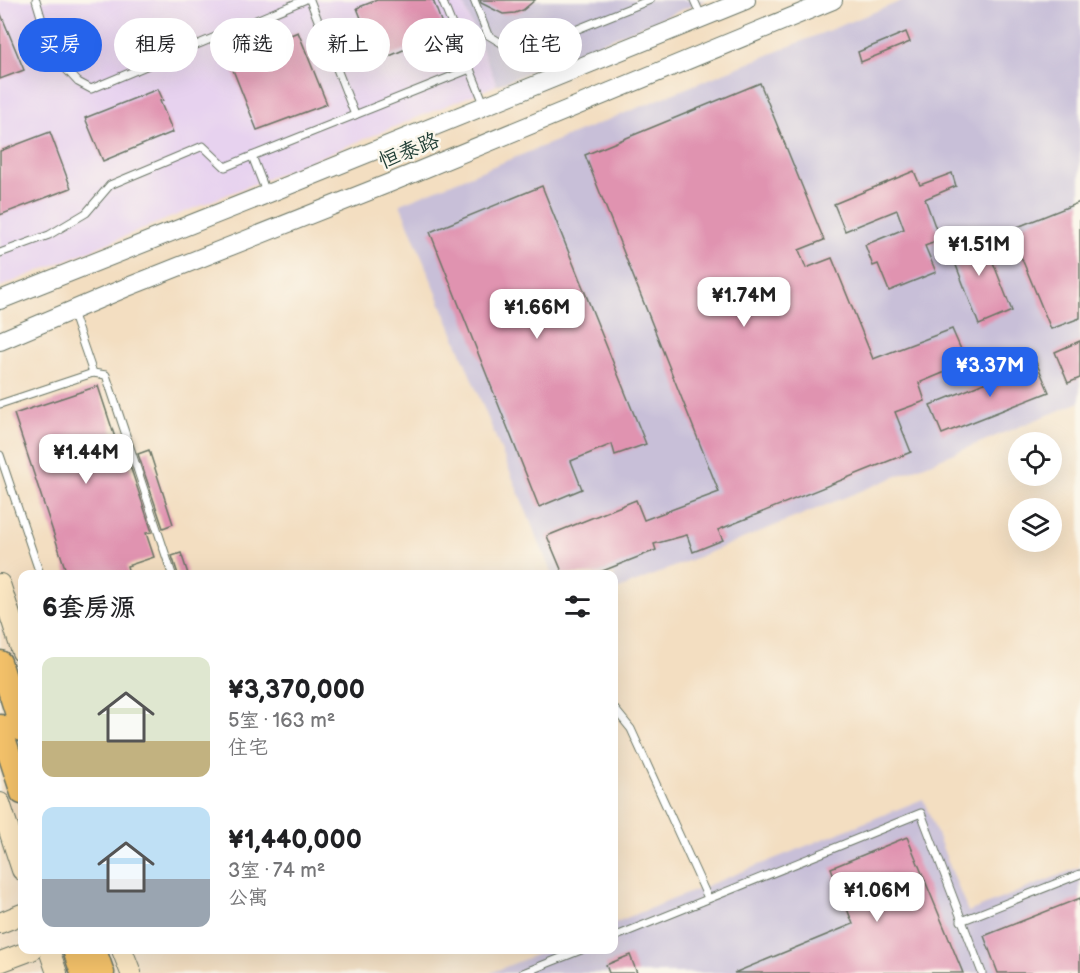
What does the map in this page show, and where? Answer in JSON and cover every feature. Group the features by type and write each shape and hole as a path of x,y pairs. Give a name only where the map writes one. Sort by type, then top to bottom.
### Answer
{"main road":[{"path":"0,584 18,640"},
{"path":"0,662 18,718"},
{"path":"0,726 18,782"},
{"path":"0,803 18,858"},
{"path":"0,923 18,916"},
{"path":"0,962 21,954"},
{"path":"50,954 57,973"},
{"path":"75,954 82,973"},
{"path":"96,954 103,973"},
{"path":"124,954 131,973"}],"street":[{"name":"恒泰路","path":"0,300 746,0"},
{"name":"恒泰路","path":"0,341 833,0"}],"lane":[{"path":"36,0 52,54 78,82 91,89 304,0"},
{"path":"310,0 355,115"},
{"path":"442,0 449,18"},
{"path":"474,0 488,34 518,53 650,0"},
{"path":"694,0 702,18"},
{"path":"0,253 49,235 86,213 110,184 203,146 225,167 462,72"},
{"path":"471,72 485,106"},
{"path":"252,156 267,194"},
{"path":"71,310 93,373"},
{"path":"0,404 93,373 106,375 171,570"},
{"path":"0,455 39,570"},
{"path":"618,713 631,729 708,898"},
{"path":"618,935 921,813 982,973"},
{"path":"961,921 1080,874"},
{"path":"523,973 571,954"}],"shaded area":[{"path":"0,0 462,0 469,18 402,18 402,72 486,72 486,58 497,85 0,287"},
{"path":"462,0 706,0 582,50 582,18 498,18 498,72 529,72 497,85 486,58 486,18 469,18"},
{"path":"904,0 1080,0 1080,402 618,589 618,570 550,570 400,204"},
{"path":"923,799 968,912 1080,867 1080,973 490,973 538,954 618,954 618,921"}],"building":[{"path":"377,0 433,0 440,18 402,18 402,51 390,56 390,18 361,18 357,8"},
{"path":"480,0 535,0 523,10 503,14 481,3"},
{"path":"0,12 18,56 19,72 0,79"},
{"path":"298,32 306,52 306,72 314,72 327,104 257,130 234,72 294,72 294,34"},
{"path":"906,32 910,42 861,62 858,52"},
{"path":"760,83 824,240 799,250 806,268 832,258 873,359 952,329 967,363 919,383 925,401 895,412 911,452 718,530 723,540 693,552 687,535 654,544 656,550 605,570 561,570 547,536 636,500 644,520 719,492 585,155"},
{"path":"158,89 163,100 160,101 173,132 103,161 85,118"},
{"path":"50,132 71,188 0,215 0,151"},
{"path":"914,171 920,185 952,173 956,186 925,199 940,240 925,246 936,272 889,291 878,264 873,266 865,245 904,229 897,210 845,231 834,204"},
{"path":"542,186 646,444 615,455 612,444 571,461 582,489 539,507 430,232"},
{"path":"1080,202 1080,318 1051,329 1010,230"},
{"path":"980,229 1012,311 979,325 947,242"},
{"path":"1080,341 1080,378 1068,383 1055,352"},
{"path":"1036,362 1049,392 942,434 930,405"},
{"path":"98,386 122,459 127,457 152,532 146,533 154,557 127,566 128,570 66,570 14,414"},
{"path":"149,450 173,524 163,528 138,454"},
{"path":"181,553 187,570 177,570 172,556"},
{"path":"907,837 963,973 734,973 853,924 831,868"},
{"path":"1080,898 1080,973 998,973 984,936"},
{"path":"630,955 637,973 609,973 606,965"}]}
